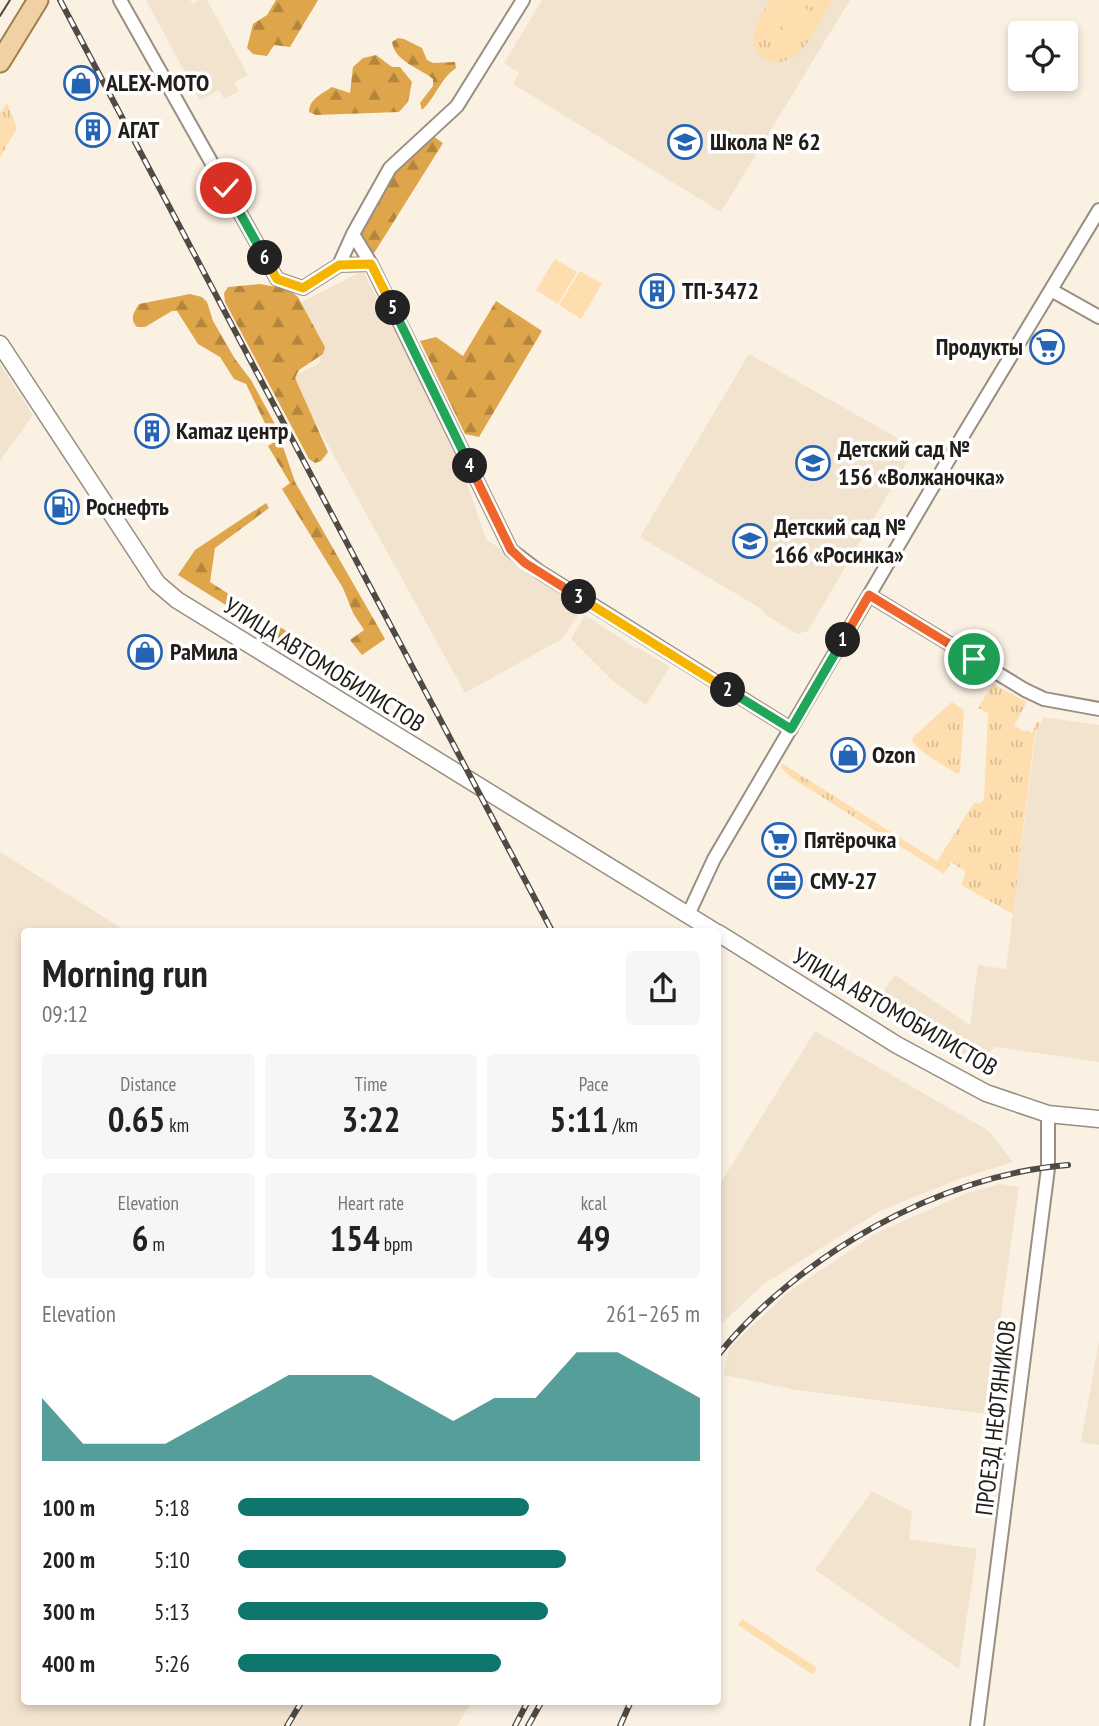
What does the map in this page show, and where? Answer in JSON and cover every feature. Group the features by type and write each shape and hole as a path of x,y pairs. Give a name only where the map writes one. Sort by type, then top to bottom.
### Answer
{"main road":[{"path":"0,62 38,0"}],"street":[{"path":"120,0 277,279 303,288 339,265 371,264"},
{"path":"339,265 390,168 457,106 523,0"},
{"path":"688,915 714,859 1099,209"},
{"path":"353,234 371,264 511,550 540,572 791,729"},
{"path":"1051,290 1099,317"},
{"name":"УЛИЦА АВТОМОБИЛИСТОВ","path":"0,344 157,583 177,600 709,928"},
{"path":"869,595 1025,690 1044,699 1099,709"},
{"name":"УЛИЦА АВТОМОБИЛИСТОВ","path":"721,935 939,1070 986,1093 1048,1114 1099,1119"},
{"name":"ПРОЕЗД НЕФТЯНИКОВ","path":"977,1726 1048,1168 1048,1114"}],"shaded area":[{"path":"146,0 190,0 193,4 199,0 207,0 248,75 234,83 239,91 224,99 219,90 200,100"},
{"name":"Школа № 62","path":"542,0 850,0 721,212 513,84 519,73 504,63"},
{"path":"363,271 455,448 486,539 584,606 562,639 465,693 291,378 319,363 323,342 301,302"},
{"path":"749,354 915,448 808,631 797,634 767,616 760,608 640,537"},
{"path":"0,364 33,415 0,461"},
{"path":"585,615 670,667 646,705 615,683 571,639"},
{"path":"1043,717 1099,725 1099,1062 995,1047 977,1062 877,1000 895,975 970,1025 978,965 1006,969 1035,738"},
{"path":"0,852 121,928 21,928 21,1705 470,1705 457,1726 0,1726"},
{"path":"815,1031 989,1131 1013,1162 962,1178 880,1211 764,1284 721,1324 721,1182"},
{"path":"1000,1184 1019,1187 987,1414 796,1390 724,1375 729,1348 787,1293 876,1233 967,1193"},
{"path":"1099,1341 1099,1445 1081,1442"},
{"path":"872,1491 912,1512 909,1539 977,1549 959,1669 815,1570"}],"green space":[{"path":"276,0 318,0 290,47 274,45 267,56 253,54 247,48 253,24 267,15"},
{"path":"770,0 832,0 805,46 796,55 775,62 762,58 754,44 755,29"},
{"path":"771,0 792,0 819,16 804,41 762,15"},
{"path":"398,38 422,48 427,60 433,63 455,62 456,68 446,77 422,110 420,103 433,86 433,79 398,55 392,42"},
{"path":"376,55 392,67 400,67 412,82 408,102 399,112 316,115 309,112 314,100 332,87 350,93 353,67 363,58"},
{"path":"7,103 17,128 0,158 0,113"},
{"path":"431,135 443,143 371,258 357,234 392,170"},
{"path":"555,259 577,272 558,304 536,290"},
{"path":"580,271 602,284 581,319 559,305"},
{"path":"260,284 288,289 298,297 325,347 323,354 299,370 295,378 328,452 321,461 315,463 309,459 225,302 224,293 228,287"},
{"path":"190,294 202,297 207,302 213,321 251,380 276,426 295,482 385,639 362,655 350,640 364,630 353,613 343,588 282,489 290,483 268,446 274,442 246,384 234,379 220,357 198,344 177,311 172,311 145,327 137,327 133,321 139,304"},
{"path":"496,301 542,331 479,437 465,434 420,341 436,337 463,356"},
{"path":"266,503 269,508 215,548 210,582 341,666 337,675 178,575 195,550"},
{"path":"993,684 1027,702 1014,726 1032,733 1037,721 1040,723 1034,738 1013,914 961,885 966,872 951,862 944,874 792,778 780,767 783,764 937,861 974,803 984,800 988,713 978,708"},
{"path":"952,702 964,710 960,772 957,774 928,756 912,742 913,737"},
{"path":"742,1619 817,1668 812,1674 738,1625"}],"tram line":[{"path":"0,16 10,0"}],"railway":[{"path":"60,0 550,928"},
{"path":"721,1352 788,1285 830,1254 875,1227 922,1203 970,1185 1019,1172 1068,1165"},
{"path":"287,1726 300,1705"},
{"path":"515,1726 526,1705"},
{"path":"528,1726 540,1705"},
{"path":"620,1726 629,1705"}],"place":[{"name":"ALEX-MOTO","path":"81,83"},
{"name":"АГАТ","path":"93,130"},
{"name":"Школа № 62","path":"685,142"},
{"name":"ТП-3472","path":"657,291"},
{"name":"Продукты","path":"1047,347"},
{"name":"Kamaz центр","path":"152,431"},
{"name":"Детский сад № 156 «Волжаночка»","path":"813,463"},
{"name":"Роснефть","path":"62,507"},
{"name":"Детский сад № 166 «Росинка»","path":"750,541"},
{"name":"РаМила","path":"145,652"},
{"name":"Ozon","path":"848,755"},
{"name":"Пятёрочка","path":"779,840"},
{"name":"СМУ-27","path":"785,881"}],"route":[{"path":"226,188 277,279 303,288 339,265 371,264 505,540 525,563 791,729 869,595 974,659"}]}
